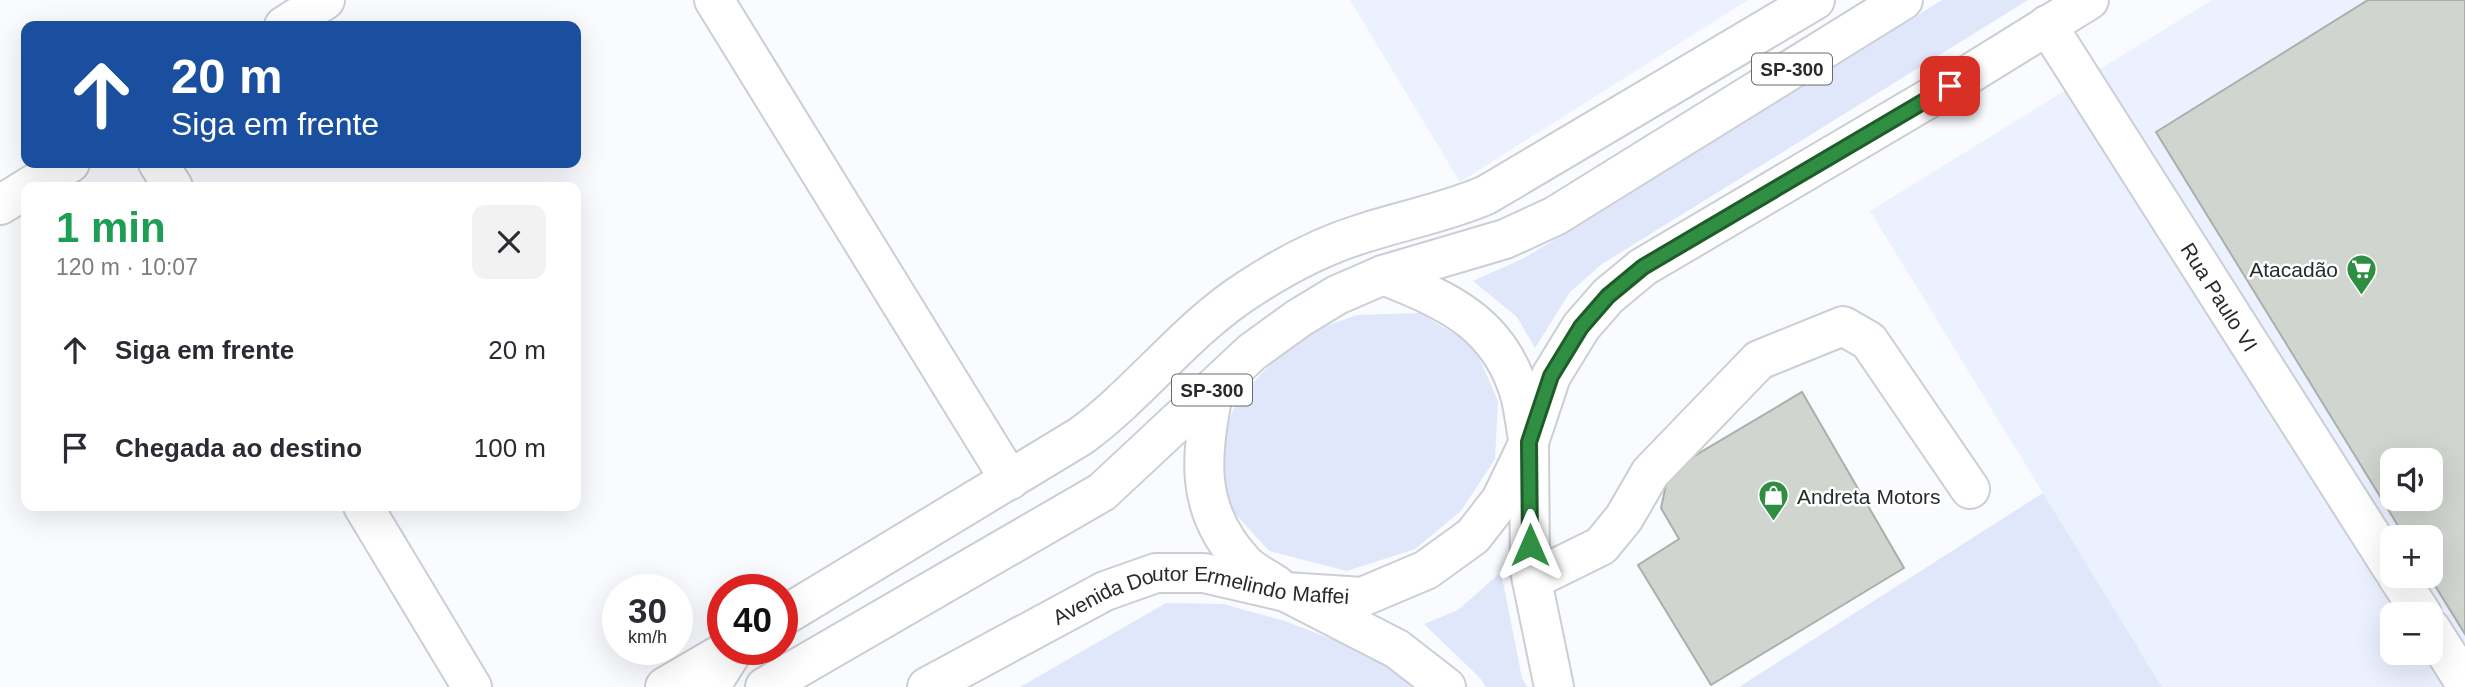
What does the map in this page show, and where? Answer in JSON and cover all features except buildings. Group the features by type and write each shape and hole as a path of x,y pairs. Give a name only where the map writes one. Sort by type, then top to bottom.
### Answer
{"street":[{"path":"292,21 325,0"},
{"path":"714,0 1010,480"},
{"path":"798,607 1081,436 1106,418 1198,328 1248,289 1294,262 1361,234 1467,204 1486,195 1815,0"},
{"name":"SP-300","path":"765,687 1102,492 1252,352 1337,295 1383,275 1505,239 1555,216 1903,0"},
{"name":"Avenida Doutor Ermelindo Maffei","path":"927,687 1105,591 1156,573 1204,573 1286,592 1362,597 1426,570 1473,536 1501,500 1529,442 1551,376 1581,327 1608,296 1643,267 1950,86 2089,0"},
{"name":"Rua Paulo VI","path":"2047,25 2380,549"},
{"path":"38,182 62,168"},
{"path":"0,205 21,192"},
{"path":"1383,275 1427,293 1464,313 1488,334 1506,359 1521,397 1529,442 1530,571 1554,687"},
{"path":"1532,580 1601,546 1624,518 1650,473 1759,360 1843,326 1869,341 1970,489"},
{"path":"1214,388 1206,432 1203,480 1217,527 1245,565 1286,592 1398,649 1446,687"},
{"path":"366,511 472,687"},
{"path":"2443,648 2465,683"},
{"path":"665,687 707,663"},
{"path":"710,687 723,665"}],"shaded area":[{"path":"1350,0 1748,0 1460,182"},
{"path":"1942,0 2028,0 1602,264 1570,292 1535,348 1517,317 1473,281 1524,258 1588,220"},
{"path":"2212,0 2465,0 2465,687 2162,687 1870,211"},
{"path":"1420,313 1474,346 1498,401 1495,459 1461,511 1415,549 1347,571 1269,551 1231,509 1218,443 1240,396 1275,360 1314,330 1357,315"},
{"path":"2043,493 2162,687 1739,687"},
{"path":"1501,572 1522,678 1527,687 1486,687 1424,624 1458,610"},
{"path":"1166,603 1223,604 1285,621 1357,649 1404,675 1414,687 1020,687"}],"place":[{"name":"Atacadão","path":"2361,296"},
{"name":"Andreta Motors","path":"1774,523"}],"route":[{"path":"1530,545 1529,442 1551,376 1581,327 1608,296 1643,267 1950,86"}]}
